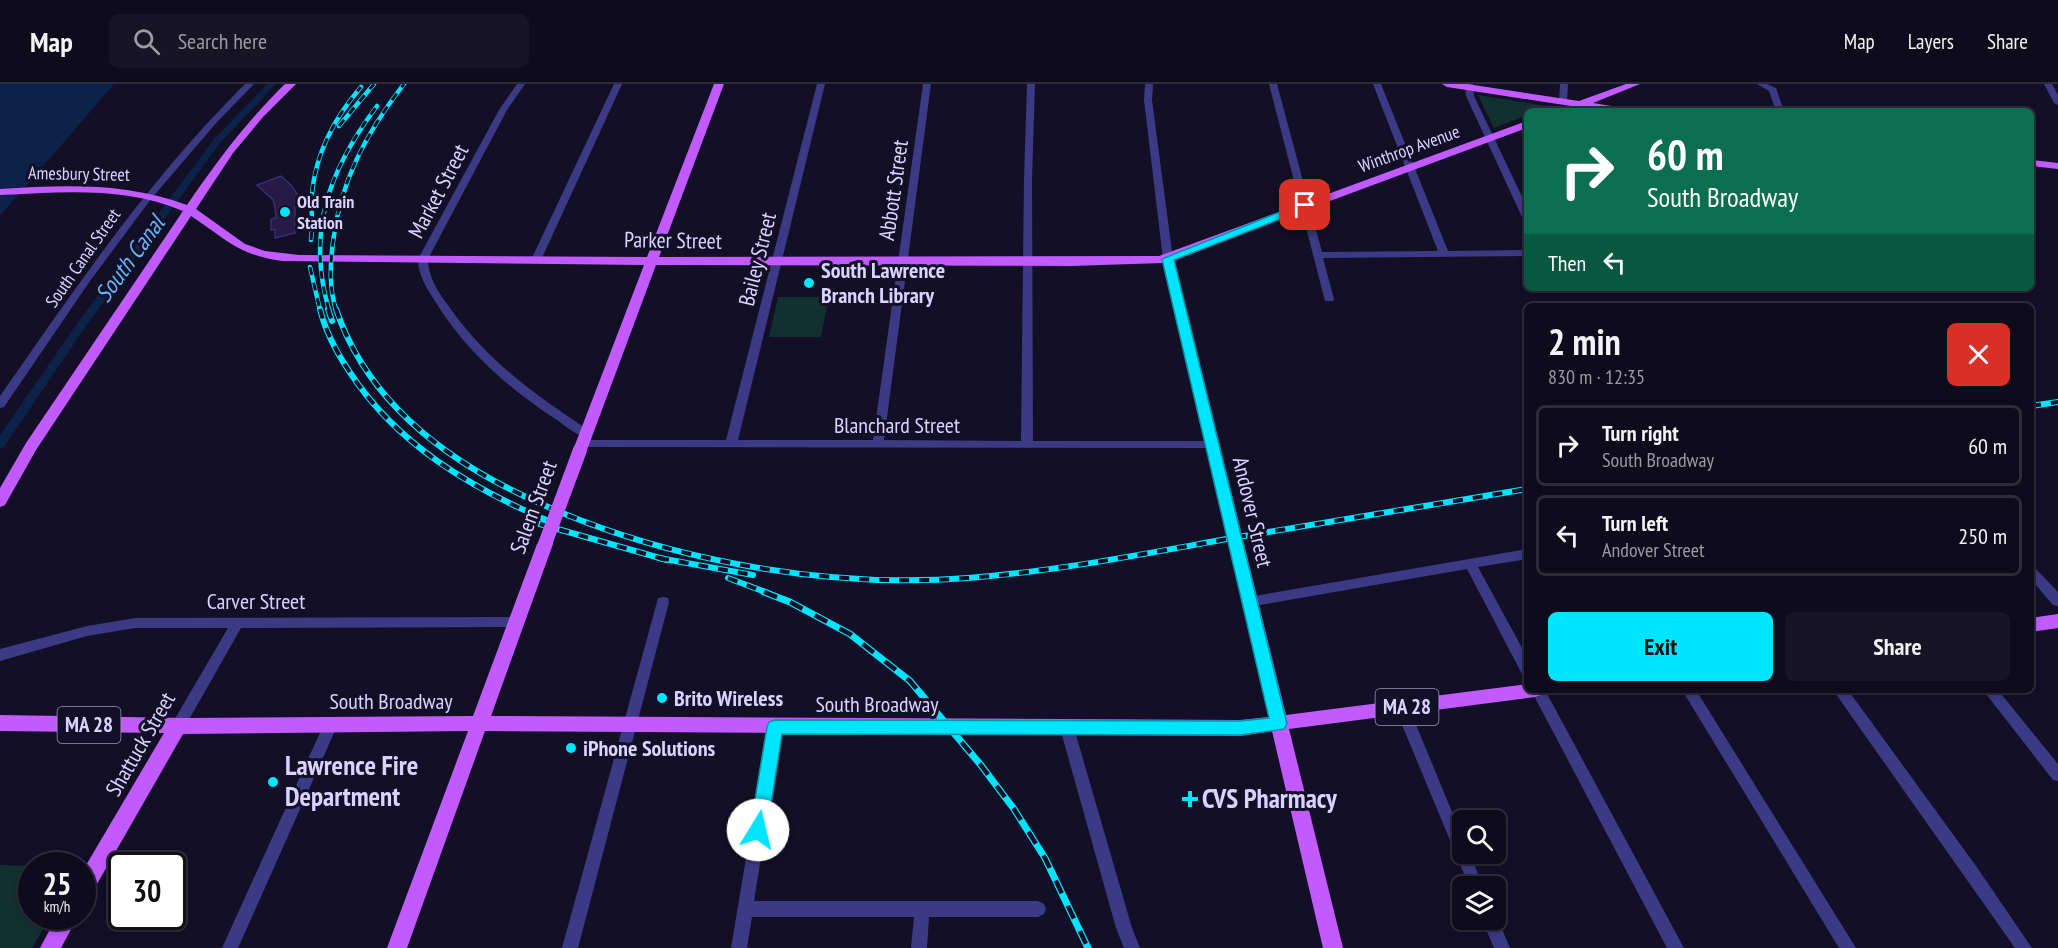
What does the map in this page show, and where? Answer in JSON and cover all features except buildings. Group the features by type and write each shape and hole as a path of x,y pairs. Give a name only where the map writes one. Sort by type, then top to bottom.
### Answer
{"main road":[{"path":"0,501 32,447 187,209 240,137 291,84"},
{"name":"Salem Street","path":"398,948 545,544 719,84"},
{"path":"1447,84 1469,86 1564,108 1635,84"},
{"path":"1579,104 1604,108"},
{"name":"Winthrop Avenue","path":"1168,259 1305,205 1524,125"},
{"path":"2034,163 2058,166"},
{"name":"Amesbury Street","path":"0,192 49,189 116,190 151,196 187,209"},
{"name":"Parker Street","path":"187,209 233,242 270,256 299,259 777,262 1028,262 1168,259"},
{"name":"Andover Street","path":"1168,259 1333,948"},
{"path":"2034,625 2058,621"},
{"name":"South Broadway","path":"0,723 178,726 479,723 775,727 1240,728 1524,692"},
{"name":"Shattuck Street","path":"96,867 178,726"},
{"path":"50,948 60,930"}],"street":[{"name":"South Canal Street","path":"0,404 151,196 210,123 250,84"},
{"name":"Market Street","path":"521,84 504,110 423,259 423,269 429,284 461,334 497,372 536,401 583,443"},
{"path":"536,260 618,84"},
{"name":"Bailey Street","path":"731,444 821,84"},
{"name":"Abbott Street","path":"879,444 927,84"},
{"path":"1027,445 1031,84"},
{"name":"Andover Street","path":"1149,84 1148,100 1168,259"},
{"path":"1273,84 1329,299"},
{"path":"1377,84 1444,253"},
{"path":"1563,84 1564,108"},
{"path":"1761,84 1773,90 1779,108"},
{"path":"2048,84 2058,103"},
{"path":"1469,86 1470,96 1524,211"},
{"path":"1318,255 1524,253"},
{"name":"Blanchard Street","path":"583,443 1212,445"},
{"path":"1249,602 1524,555"},
{"path":"1470,564 1524,664"},
{"path":"2034,574 2058,601"},
{"path":"570,948 663,602"},
{"name":"Shattuck Street","path":"178,726 238,622"},
{"name":"Carver Street","path":"0,656 111,626 135,623 517,622"},
{"path":"1538,693 1676,948"},
{"path":"1691,693 1848,948"},
{"path":"1842,693 2024,948"},
{"path":"1992,693 2058,775"},
{"path":"1402,708 1452,827"},
{"path":"230,948 331,724"},
{"path":"739,948 775,727"},
{"path":"1067,728 1124,928 1132,948"},
{"path":"746,909 1038,909"},
{"path":"920,948 922,909"},
{"path":"1494,930 1502,948"}],"green space":[{"path":"1478,95 1548,106 1524,108 1524,116 1494,128"},
{"path":"778,297 829,297 821,337 769,337"},
{"path":"0,865 18,866 18,930 42,930 32,948 0,948"}],"water":[{"path":"0,84 114,84 0,216"}],"waterway":[{"name":"South Canal","path":"0,444 80,327 217,141 272,84"}],"railway":[{"path":"339,126 374,84"},
{"path":"336,310 331,285 331,260 342,198 367,139 404,84"},
{"path":"311,240 312,193 322,150 335,123 361,87"},
{"path":"329,310 322,281 320,254 321,228 326,202 346,154 377,106"},
{"path":"310,267 320,310"},
{"path":"320,309 328,333 345,364 368,397 390,421 438,462 465,479 551,522"},
{"path":"328,309 332,321"},
{"path":"336,309 349,341 366,370 387,397 436,443 493,480 575,518 629,537 684,553 798,574 856,579 912,580 1002,575 1103,561 1524,489"},
{"path":"2034,406 2058,402"},
{"path":"540,524 662,558"},
{"path":"662,558 753,575"},
{"path":"662,558 667,560"},
{"path":"728,578 768,593"},
{"path":"764,592 790,602 850,634 910,681 980,764 1014,809 1045,858 1088,948"}],"place":[{"name":"Old Train Station","path":"285,212"},
{"name":"South Lawrence Branch Library","path":"809,283"},
{"name":"Brito Wireless","path":"662,698"},
{"name":"iPhone Solutions","path":"571,748"},
{"name":"Lawrence Fire Department","path":"273,782"},
{"name":"CVS Pharmacy","path":"1190,799"}],"route":[{"path":"758,830 775,727 1240,728 1279,724 1168,259 1305,205"}]}
